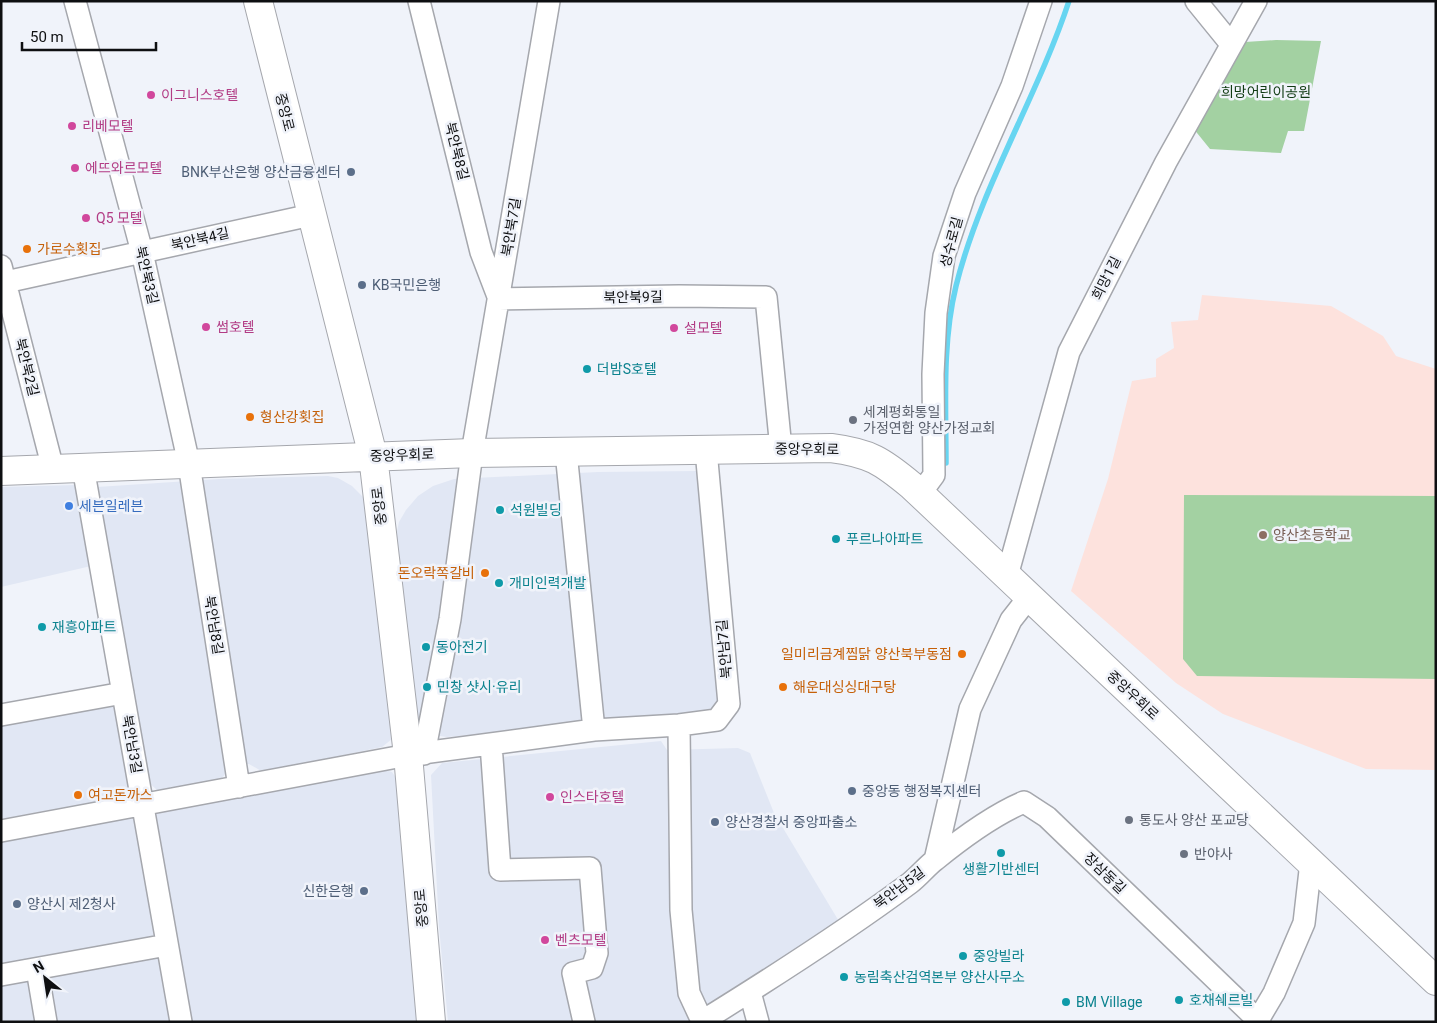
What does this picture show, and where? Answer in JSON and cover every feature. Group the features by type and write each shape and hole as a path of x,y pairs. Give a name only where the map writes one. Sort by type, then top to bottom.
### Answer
{"main road":[{"name":"중앙로","path":"258,1 373,456 416,754 431,1022"},
{"name":"중앙우회로","path":"1,471 472,453 831,448 856,451 876,458 920,494 1434,981"}],"street":[{"name":"북안북3길","path":"75,1 142,252 189,464"},
{"name":"북안북8길","path":"419,1 481,252 499,299"},
{"name":"북안북7길","path":"416,754 450,619 472,453 549,1"},
{"name":"성수로길","path":"920,494 934,475 933,374 936,312 944,256 965,193 1012,86 1041,1"},
{"path":"1196,1 1232,44"},
{"name":"희망1길","path":"1007,576 1069,352 1166,162 1256,1"},
{"name":"북안북4길","path":"3,277 142,252 311,214"},
{"name":"북안북2길","path":"3,277 53,468"},
{"name":"북안북9길","path":"499,299 679,296 766,297 780,449"},
{"name":"북안남7길","path":"416,754 594,730 678,725 717,720 729,704 706,450"},
{"path":"566,452 594,730"},
{"name":"북안남8길","path":"189,464 239,787"},
{"name":"북안남3길","path":"83,467 181,1022"},
{"name":"북안남5길","path":"678,725 681,910 689,993 701,1021 750,992 911,882 935,860 970,709 1011,620 1029,597"},
{"path":"1,714 123,693"},
{"path":"490,744 500,870 590,868 597,953 592,968 573,973 584,1022"},
{"path":"1,831 416,754"},
{"name":"장삼동길","path":"935,860 1005,810 1024,802 1048,817 1258,1021"},
{"path":"1258,1021 1274,993 1304,923 1310,862"},
{"path":"1,975 167,945"},
{"path":"37,969 46,1022"},
{"path":"750,992 758,1022"}],"shaded area":[{"name":"양산초등학교","path":"1202,295 1331,306 1383,336 1396,356 1436,369 1436,770 1366,769 1223,714 1176,683 1071,591 1108,479 1132,381 1156,377 1156,359 1174,348 1171,322 1198,320"},
{"path":"697,471 721,702 715,716 447,737 434,735 419,726 416,716 396,536 399,522 418,496 433,486 454,479 598,472"},
{"path":"328,476 338,478 352,486 363,497 368,507 392,739 382,747 263,772 249,764 233,765 221,779 157,790 145,779 97,487 219,479"},
{"path":"77,485 91,566 1,587 1,487"},
{"path":"115,684 132,787 127,796 1,819 1,706"},
{"path":"661,741 667,750 738,748 750,753 774,813 840,923 701,1022 448,1022 439,927 431,775 442,763"},
{"path":"381,769 392,772 399,782 421,1022 1,1022 1,836 124,813 135,820 159,807"}],"green space":[{"name":"희망어린이공원","path":"1276,40 1321,41 1304,131 1288,131 1281,153 1210,149 1193,128 1245,42"},
{"path":"1184,495 1436,496 1436,679 1197,676 1183,659"}],"waterway":[{"path":"946,463 945,396 947,351 956,286 967,249 994,177 1056,37 1069,1"}],"place":[{"name":"이그니스호텔","path":"151,95"},
{"name":"리베모텔","path":"72,126"},
{"name":"에뜨와르모텔","path":"75,168"},
{"name":"BNK부산은행 양산금융센터","path":"351,172"},
{"name":"Q5 모텔","path":"86,218"},
{"name":"가로수횟집","path":"27,249"},
{"name":"KB국민은행","path":"362,285"},
{"name":"썸호텔","path":"206,327"},
{"name":"설모텔","path":"674,328"},
{"name":"더밤S호텔","path":"587,369"},
{"name":"형산강횟집","path":"250,417"},
{"name":"세계평화통일 가정연합 양산가정교회","path":"853,420"},
{"name":"세븐일레븐","path":"69,506"},
{"name":"석원빌딩","path":"500,510"},
{"name":"양산초등학교","path":"1263,535"},
{"name":"푸르나아파트","path":"836,539"},
{"name":"돈오락쪽갈비","path":"485,573"},
{"name":"개미인력개발","path":"499,583"},
{"name":"재흥아파트","path":"42,627"},
{"name":"동아전기","path":"426,647"},
{"name":"일미리금계찜닭 양산북부동점","path":"962,654"},
{"name":"민창 샷시·유리","path":"427,687"},
{"name":"해운대싱싱대구탕","path":"783,687"},
{"name":"중앙동 행정복지센터","path":"852,791"},
{"name":"여고돈까스","path":"78,795"},
{"name":"인스타호텔","path":"550,797"},
{"name":"통도사 양산 포교당","path":"1129,820"},
{"name":"양산경찰서 중앙파출소","path":"715,822"},
{"name":"생활기반센터","path":"1001,853"},
{"name":"반야사","path":"1184,854"},
{"name":"신한은행","path":"364,891"},
{"name":"양산시 제2청사","path":"17,904"},
{"name":"벤츠모텔","path":"545,940"},
{"name":"중앙빌라","path":"963,956"},
{"name":"농림축산검역본부 양산사무소","path":"844,977"},
{"name":"호채쉐르빌","path":"1179,1000"},
{"name":"BM Village","path":"1066,1002"}]}
